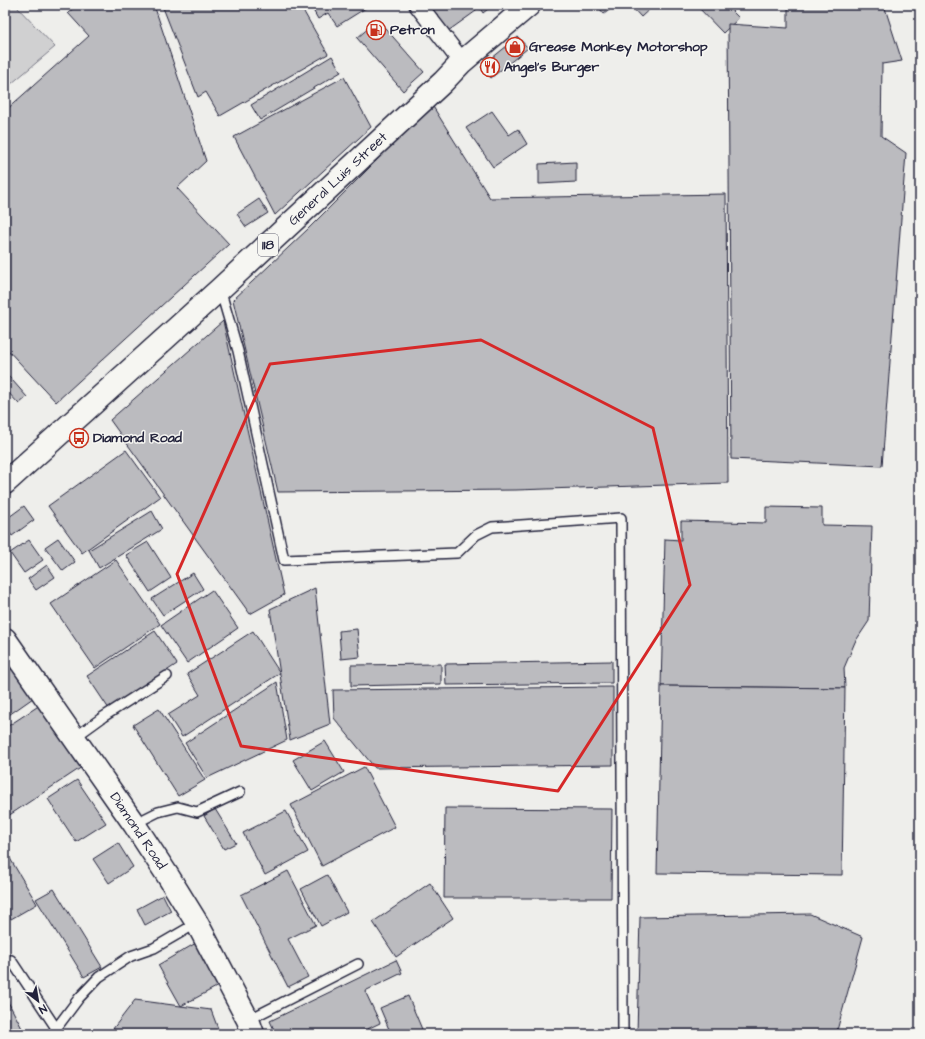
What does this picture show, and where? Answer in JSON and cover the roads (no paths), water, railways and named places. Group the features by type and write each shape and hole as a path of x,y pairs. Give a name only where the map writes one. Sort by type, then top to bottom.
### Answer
{"main road":[{"name":"General Luis Street","path":"5,483 220,289 438,87 462,62 527,6"},
{"name":"Diamond Road","path":"5,639 134,824 168,876 197,924 250,1027"}],"street":[{"path":"418,5 462,62"}],"lane":[{"path":"220,289 238,351 284,560 457,553 476,535 492,527 621,518 623,1034"},
{"path":"74,738 167,676"},
{"path":"134,824 158,812 178,807 197,812 240,792"},
{"path":"12,960 54,1031 79,998 99,977 130,956 154,948 197,924"},
{"path":"250,1027 358,964"}],"place":[{"name":"Petron","path":"376,30"},
{"name":"Grease Monkey Motorshop","path":"515,47"},
{"name":"Angel's Burger","path":"490,67"},
{"name":"Diamond Road","path":"79,438"}]}
